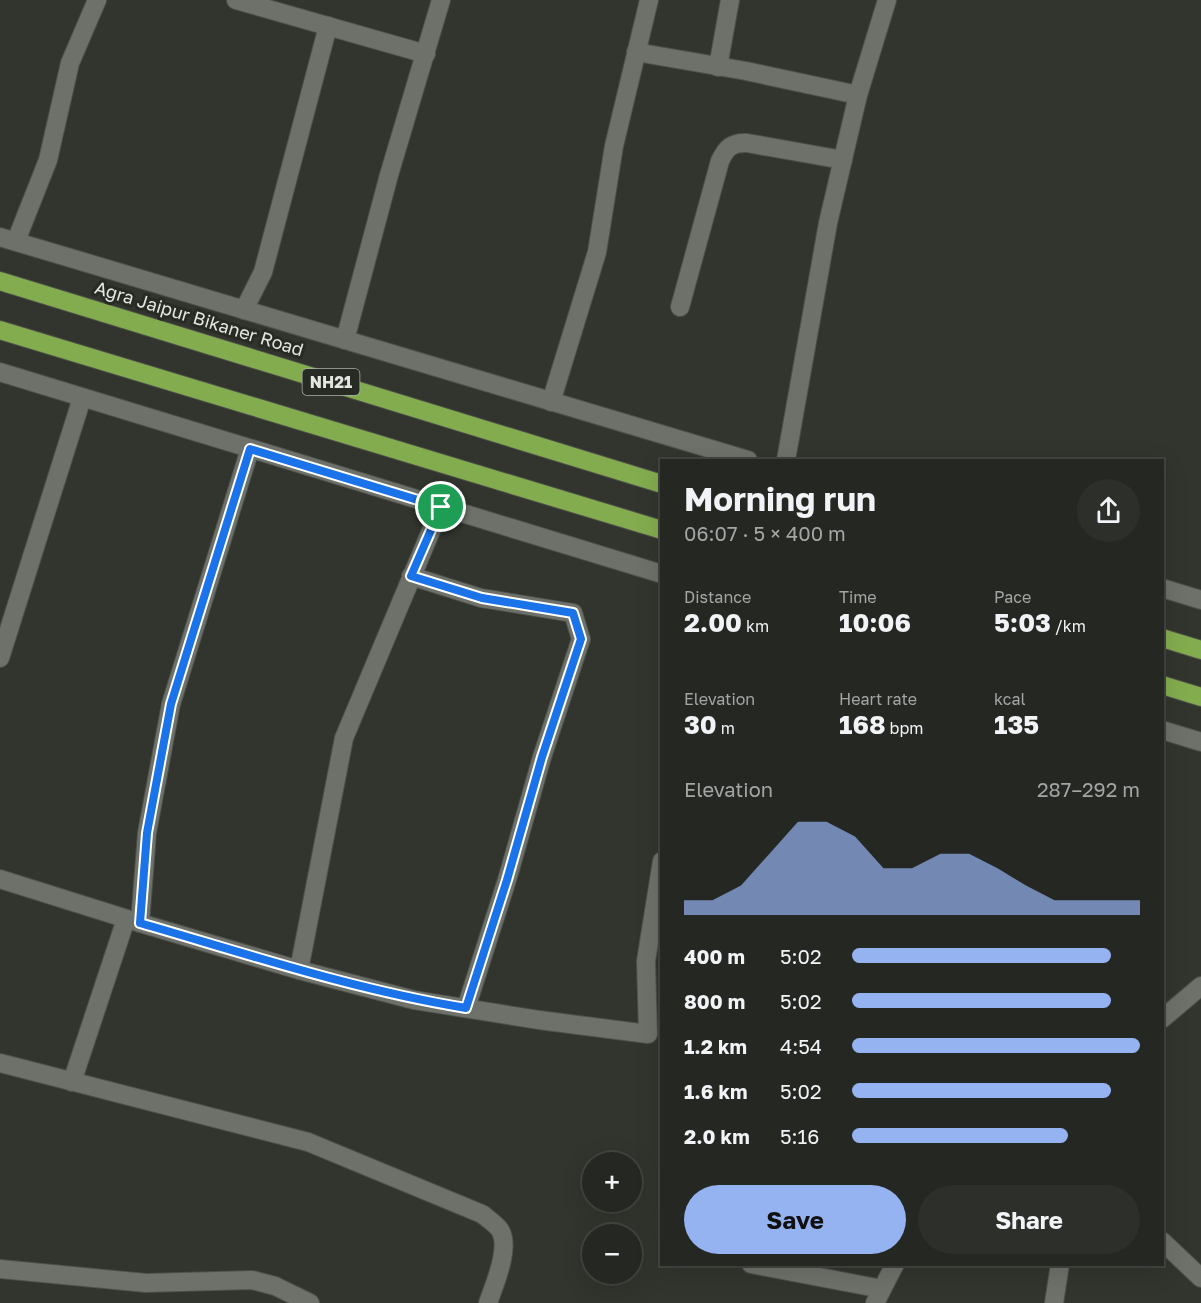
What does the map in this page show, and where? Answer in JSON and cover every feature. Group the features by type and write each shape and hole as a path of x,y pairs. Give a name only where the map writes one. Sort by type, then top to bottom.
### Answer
{"highway":[{"name":"Agra Jaipur Bikaner Road","path":"0,280 660,483"},
{"name":"NH21","path":"0,330 660,529"},
{"path":"1164,639 1201,650"},
{"path":"1164,686 1201,697"}],"street":[{"path":"97,0 69,63 48,160 8,239 745,459"},
{"path":"236,0 265,4 328,26 426,54"},
{"path":"345,340 389,175 441,0"},
{"path":"551,402 597,252 614,146 649,0"},
{"path":"718,66 730,0"},
{"path":"786,459 828,223 858,95 887,0"},
{"path":"244,310 263,272 328,26"},
{"path":"636,52 718,66 858,95"},
{"path":"680,307 720,161 730,146 747,143 843,160"},
{"path":"0,372 660,573"},
{"path":"0,658 82,398"},
{"path":"72,1082 133,921 171,704 250,449"},
{"path":"299,970 344,738 441,507"},
{"path":"411,576 482,598 573,613 581,639 542,757 507,880 466,1008"},
{"path":"1164,589 1201,600"},
{"path":"1164,731 1201,742"},
{"path":"0,879 299,970 414,1000 539,1020 648,1034 660,887"},
{"path":"1164,1016 1201,986"},
{"path":"0,1063 308,1142 482,1214 500,1231 504,1246 500,1267 488,1303"},
{"path":"1165,1246 1201,1278"},
{"path":"759,1266 878,1296 894,1266"},
{"path":"1054,1303 1060,1266"},
{"path":"0,1269 146,1282 252,1280 275,1286 310,1303"}],"route":[{"path":"250,449 441,507 411,576 482,598 573,613 581,639 542,757 507,880 466,1008 414,1000 299,970 140,923 147,833 171,704 250,449"}]}
